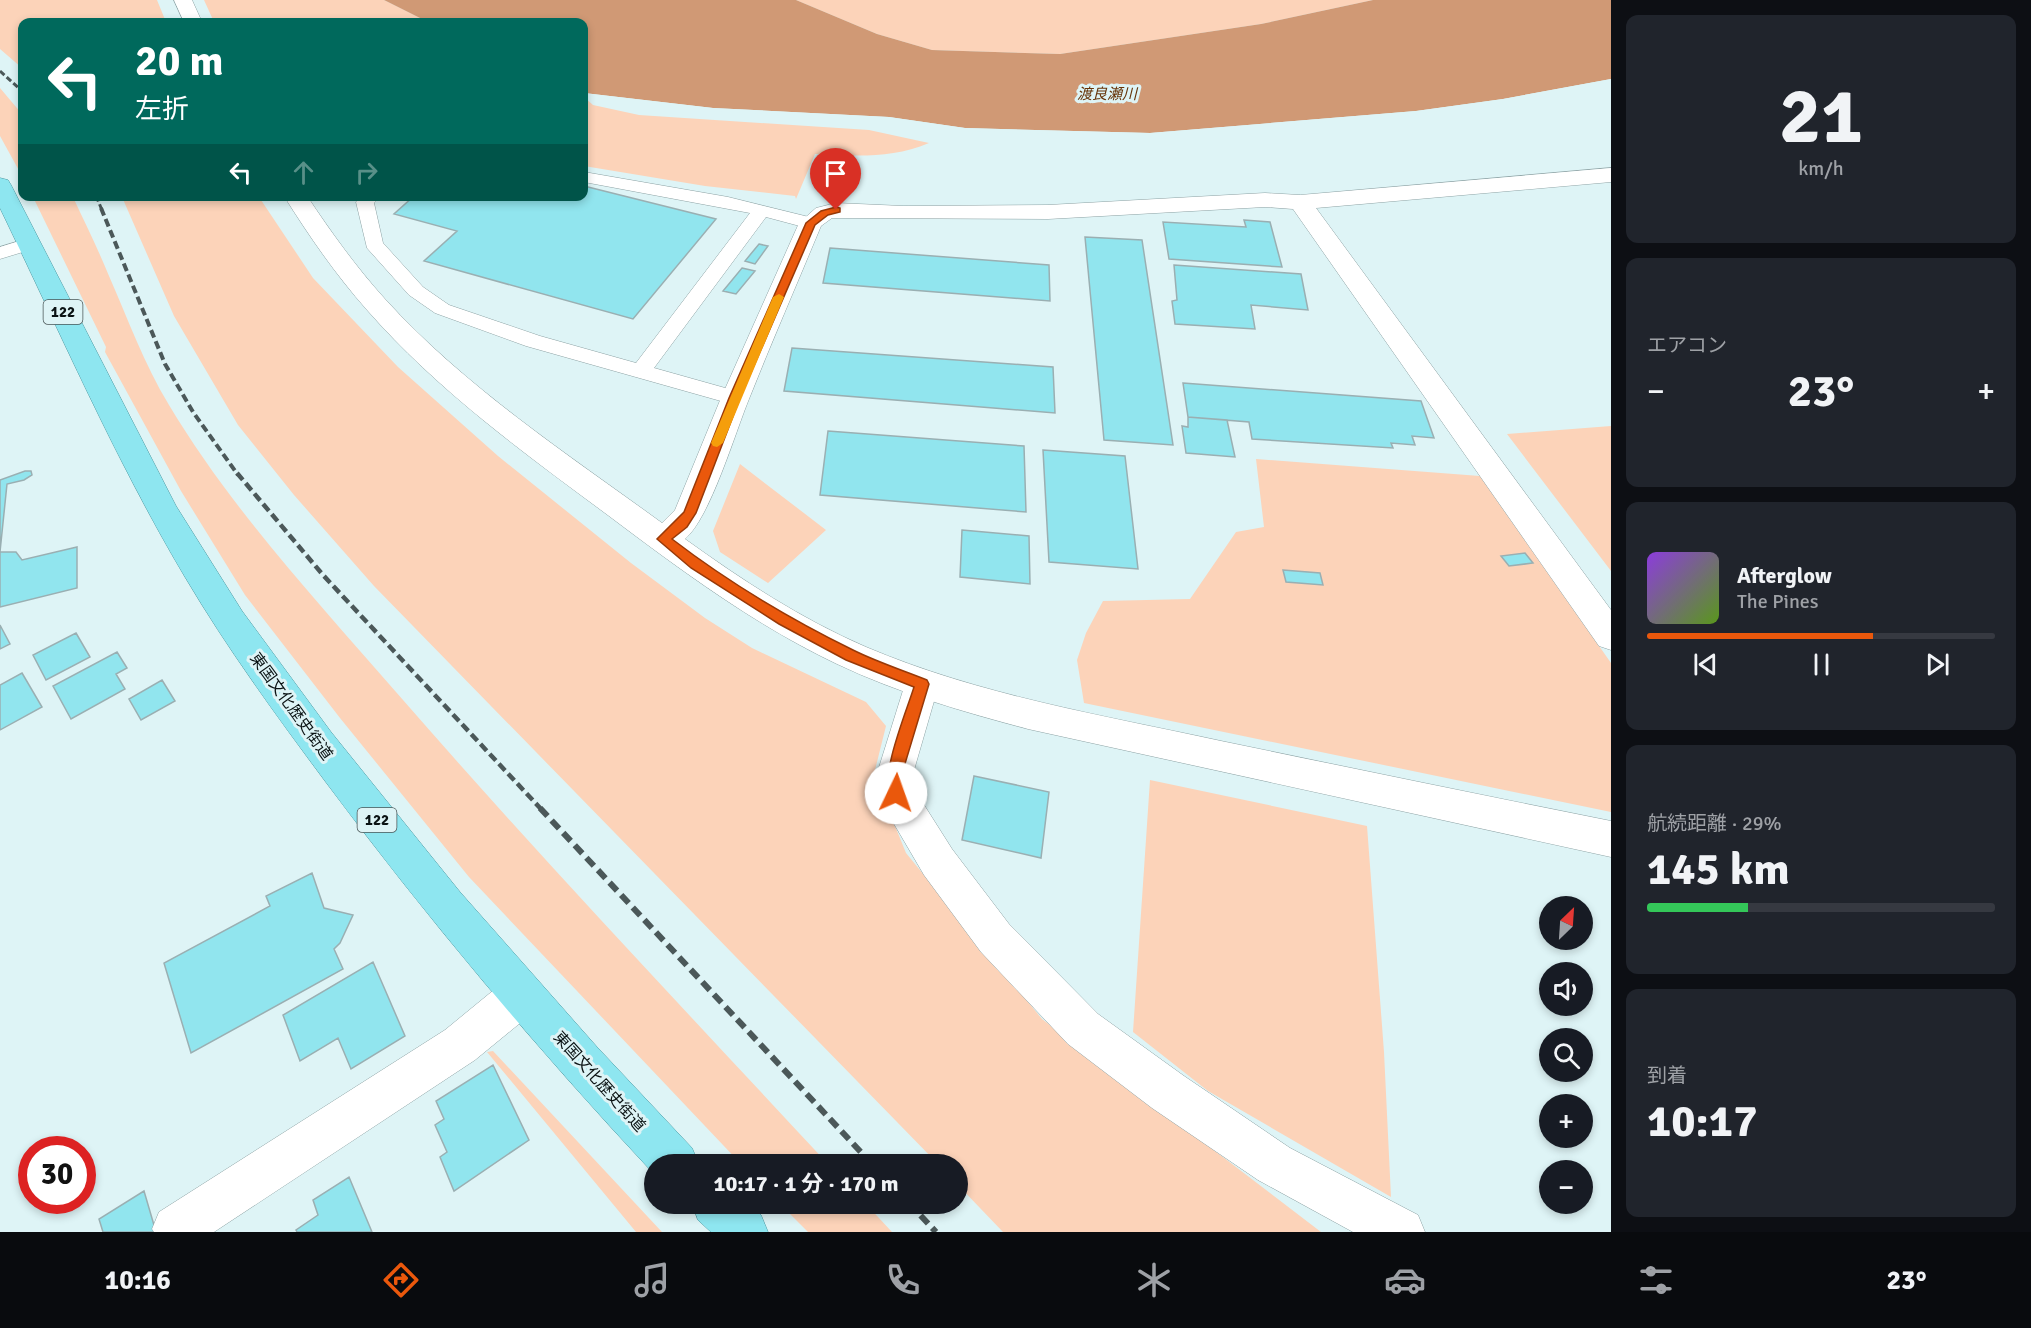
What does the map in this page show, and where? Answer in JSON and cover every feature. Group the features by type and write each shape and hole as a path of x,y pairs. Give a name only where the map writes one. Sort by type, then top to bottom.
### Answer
{"highway":[{"name":"東国文化歴史街道","path":"0,185 15,248 213,595 355,793 441,900 521,994 667,1154"},
{"path":"726,1214 744,1232"}],"street":[{"path":"183,0 191,18"},
{"path":"663,539 682,524 689,513 735,398 811,223 824,213 836,210 903,213 1048,212 1265,200 1300,202 1611,175"},
{"path":"298,201 319,233 376,304 434,363 520,436 696,564 783,620 851,656 922,684 1066,724 1611,839"},
{"path":"1300,202 1611,636"},
{"path":"922,684 894,777 896,793 938,862 995,938 1083,1029 1168,1092 1274,1164 1401,1232"},
{"path":"176,1228 460,1045 521,994"}],"lane":[{"path":"588,178 762,210 811,223"},
{"path":"367,201 374,244 416,291 442,309 500,331 735,398"},
{"path":"641,371 762,210"}],"shaded area":[{"path":"0,0 157,0 164,18 18,18 18,65 0,49"},
{"path":"204,0 384,0 420,18 212,18"},
{"path":"796,0 1373,0 1261,24 1060,54 932,50 877,34"},
{"path":"0,88 18,109 18,169 0,136"},
{"path":"588,101 593,105 639,115 869,130 929,143 887,154 859,156 815,154 796,199 795,196 705,186 588,167"},
{"path":"35,201 75,201 160,389 194,444 247,518 502,812 819,1154 732,1154 469,877 340,718 245,595 181,491 105,352 106,347"},
{"path":"124,201 262,201 313,278 398,367 498,456 631,563 705,618 752,648 866,702 886,726 874,774 906,853 1042,1019 1321,1232 1003,1232 968,1195 968,1154 928,1154 374,586 294,495 238,425 174,316"},
{"path":"1611,426 1611,571 1507,434"},
{"path":"1256,459 1480,476 1611,663 1611,812 1084,703 1077,660 1086,633 1103,601 1190,599 1236,532 1264,527"},
{"path":"740,464 826,530 768,583 720,552 713,531"},
{"path":"1150,780 1367,826 1384,1052 1391,1197 1208,1091 1133,1032"},
{"path":"493,1051 662,1232 636,1232 487,1052"},
{"path":"790,1214 875,1214 892,1232 808,1232"}],"water":[{"name":"渡良瀬川","path":"384,0 796,0 877,34 932,50 1060,54 1261,24 1373,0 1611,0 1611,79 1503,99 1416,111 1150,133 965,128 889,117 713,108 588,93 588,18 420,18"}],"pier":[{"path":"1611,79 1611,82 1504,102 1416,114 1150,136 965,131 888,120 713,111 588,96 588,93 713,108 889,117 965,128 1150,133 1416,111 1503,99"}],"building":[{"path":"588,187 716,219 633,319 424,261 457,231 394,214 408,201 588,201"},
{"path":"1244,220 1270,222 1282,267 1169,259 1163,222 1246,227"},
{"path":"1085,237 1142,240 1173,445 1104,440"},
{"path":"759,244 768,246 755,264 745,261"},
{"path":"830,248 1049,265 1050,301 823,283"},
{"path":"1174,265 1301,274 1308,310 1251,305 1255,329 1175,324 1172,301 1177,300"},
{"path":"742,268 755,271 736,294 723,291"},
{"path":"792,348 1053,367 1055,413 784,391"},
{"path":"1183,383 1421,401 1434,438 1412,436 1415,445 1391,443 1393,448 1252,439 1249,422 1188,417"},
{"path":"1188,417 1227,420 1235,457 1186,453 1182,426 1188,427"},
{"path":"828,431 1024,446 1026,512 820,495"},
{"path":"1043,450 1125,456 1138,569 1049,562"},
{"path":"31,471 32,475 24,480 7,484 0,552 0,480"},
{"path":"962,530 1029,536 1030,584 960,577"},
{"path":"77,547 77,588 0,607 0,552 16,552 22,560"},
{"path":"1525,553 1533,563 1509,566 1501,556"},
{"path":"1283,570 1320,573 1323,585 1286,582"},
{"path":"0,625 10,644 0,649"},
{"path":"76,633 90,657 46,680 33,655"},
{"path":"117,652 127,668 116,674 125,689 71,719 53,686"},
{"path":"22,673 42,707 0,730 0,685"},
{"path":"162,680 175,701 141,720 129,699"},
{"path":"974,776 1049,792 1041,858 962,840"},
{"path":"312,873 324,908 353,915 340,943 334,949 343,969 191,1053 164,963 270,906 266,896"},
{"path":"373,962 405,1036 351,1069 338,1038 300,1061 283,1015"},
{"path":"493,1065 529,1140 454,1191 440,1157 447,1152 435,1125 444,1119 436,1101"},
{"path":"349,1177 372,1232 297,1232 296,1230 318,1215 313,1200"},
{"path":"144,1191 156,1232 103,1232 99,1219"}],"railway":[{"path":"0,71 18,87"},
{"path":"98,201 102,210"},
{"path":"101,208 165,364 193,412 238,475"},
{"path":"237,473 323,575 541,809"},
{"path":"540,808 863,1154"},
{"path":"919,1214 936,1232"}],"slow traffic":[{"path":"717,443 779,297"}],"route":[{"path":"836,210 816,217 811,223 735,398 689,513 682,524 663,539 696,564 783,620 851,656 922,684 894,777 896,793"}]}
